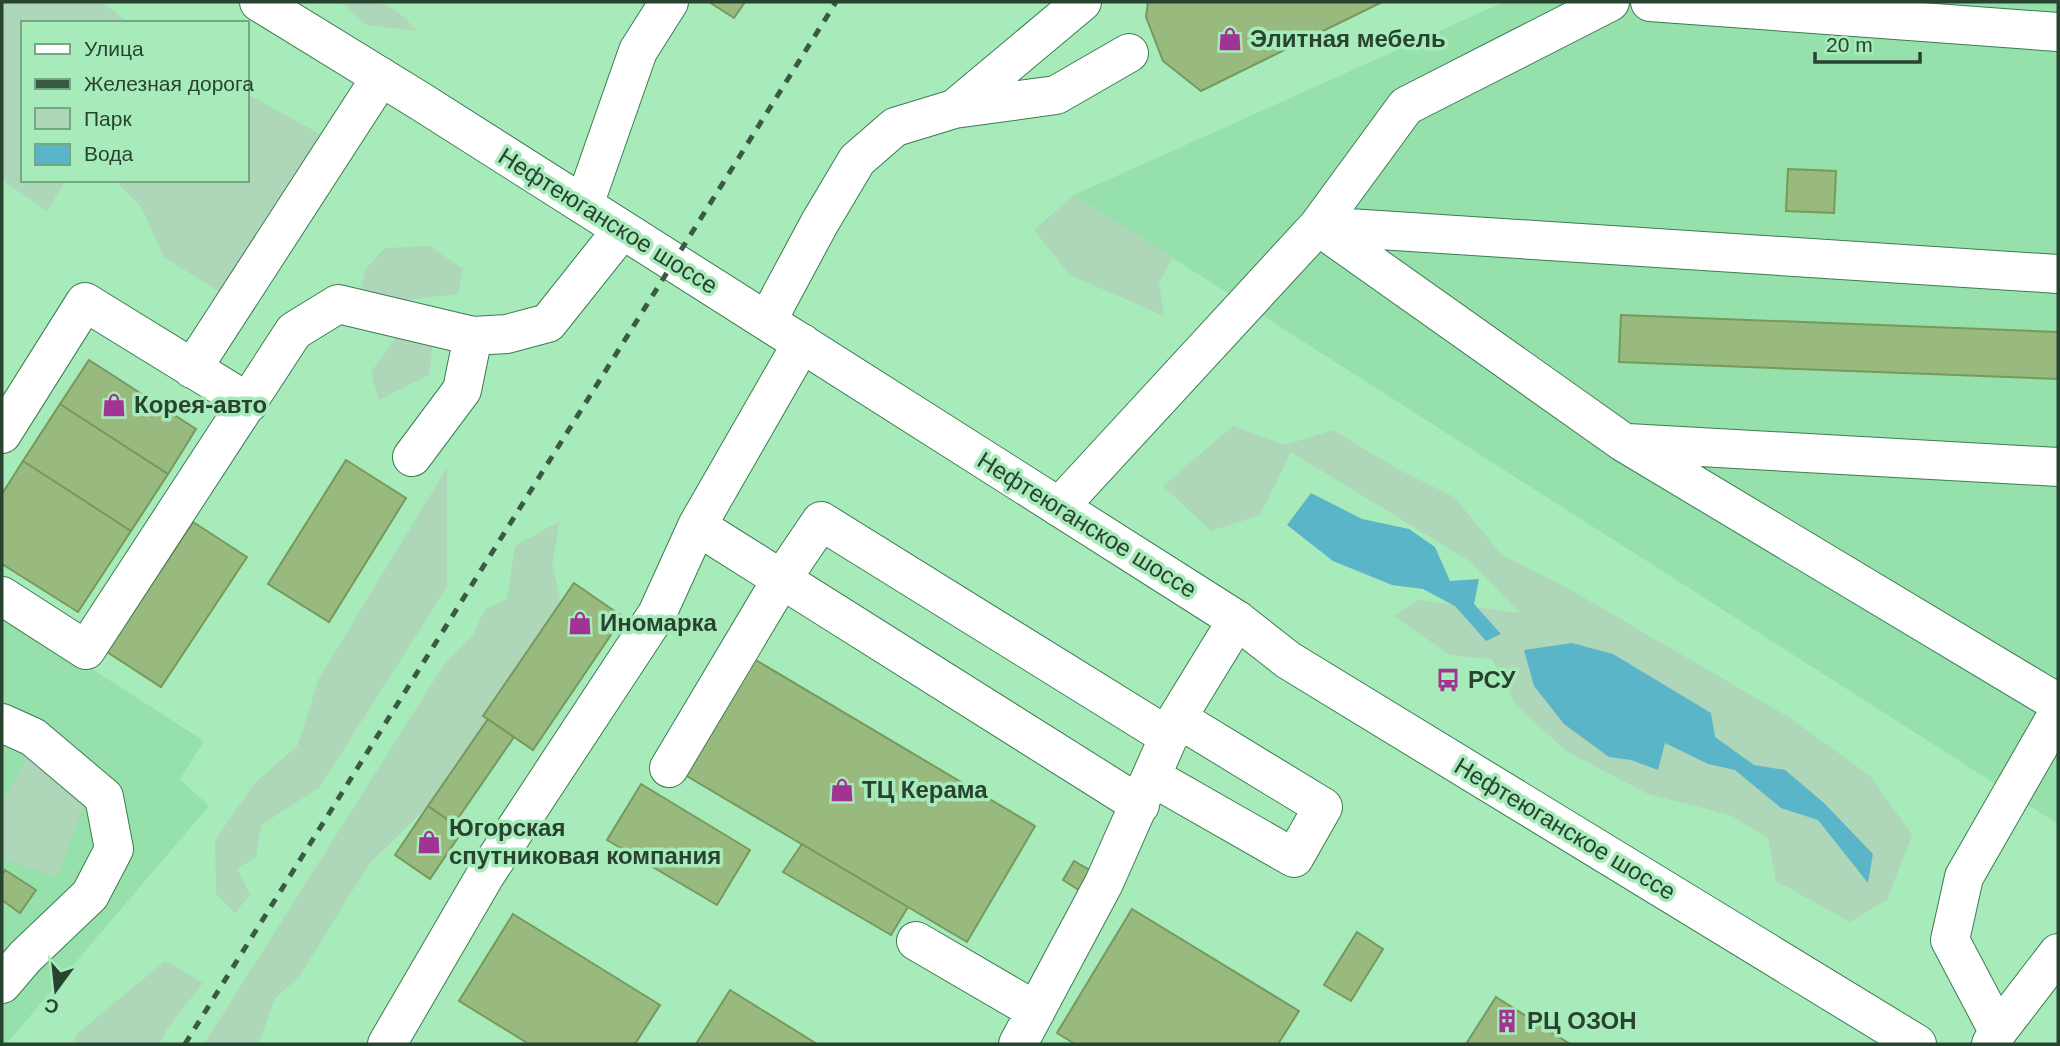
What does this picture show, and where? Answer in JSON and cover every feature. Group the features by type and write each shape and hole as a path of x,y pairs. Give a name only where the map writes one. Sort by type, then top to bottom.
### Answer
{"main road":[{"name":"Нефтеюганское шоссе","path":"259,2 1237,620 1288,660 1917,1044"},
{"path":"584,205 638,51 668,2"},
{"path":"954,109 1082,2"},
{"path":"1059,507 1318,226 1406,106 1610,2"},
{"path":"1650,2 2058,32"},
{"path":"767,321 857,160 895,127 954,109 1056,95 1129,54"},
{"path":"192,369 381,77"},
{"path":"1318,226 2058,274"},
{"path":"1318,226 1622,442 2058,703"},
{"path":"2,596 86,650 294,331 338,304 473,337 507,334 548,323 622,230"},
{"path":"2,434 85,302 249,403"},
{"path":"412,457 462,390 473,337"},
{"path":"387,1044 486,874 657,614 697,526 802,344"},
{"path":"1622,442 2058,467"},
{"path":"669,768 781,580 821,520 1173,727 1323,807 1294,858 1146,791 781,580 697,526"},
{"path":"916,941 1025,1035 1104,883 1173,727 1237,620"},
{"path":"2058,713 1964,877 1950,940 1995,1037 2058,953"},
{"path":"2,723 33,737 104,797 114,849 90,895 9,960"}],"shaded area":[{"path":"1504,2 2058,2 2058,824 1074,195"},
{"path":"2,611 204,741 180,779 209,806 6,1044 2,1044"}],"green space":[{"path":"2,2 102,2 126,21 21,21 21,182 65,182 47,211 2,180"},
{"path":"341,2 385,5 400,13 417,31 366,25"},
{"path":"248,95 327,138 221,293 164,257 141,207 117,182 248,182"},
{"path":"1074,195 1173,258 1159,283 1164,316 1070,275 1034,230"},
{"path":"430,246 463,269 458,294 404,300 360,292 365,270 385,248"},
{"path":"398,335 433,344 429,375 379,400 371,372"},
{"path":"1233,426 1285,445 1333,430 1396,468 1454,497 1502,555 1569,589 1787,716 1870,776 1912,835 1887,900 1850,922 1776,881 1768,838 1730,815 1648,794 1566,751 1516,705 1492,659 1450,655 1394,616 1418,600 1520,613 1471,562 1291,452 1260,515 1211,531 1163,486"},
{"path":"447,468 447,587 319,788 261,825 256,858 237,868 250,895 235,913 216,894 215,840 255,783 298,745 319,678"},
{"path":"560,521 552,564 561,602 483,716 488,719 428,806 369,864 299,977 275,998 260,1040 256,1044 204,1044 445,663 473,635 485,609 507,599 515,546"},
{"path":"27,757 86,800 57,877 2,859 2,797 6,797"},
{"path":"165,961 203,983 167,1029 160,1044 72,1044 78,1033"}],"water":[{"path":"1311,493 1362,519 1409,529 1435,547 1450,581 1479,579 1474,604 1501,634 1486,641 1455,606 1423,589 1392,585 1333,561 1287,525"},
{"path":"1572,643 1613,654 1711,713 1715,737 1754,765 1785,770 1823,802 1873,854 1868,883 1818,820 1781,808 1735,770 1708,764 1665,743 1658,770 1631,760 1609,757 1564,724 1534,686 1524,650"}],"building":[{"path":"709,2 745,2 734,18"},
{"name":"Элитная мебель","path":"1148,2 1382,2 1201,91 1163,61 1146,17"},
{"path":"1788,169 1836,171 1834,213 1786,211"},
{"path":"1621,315 2058,332 2058,379 1619,362"},
{"path":"89,360 196,429 168,474 60,404"},
{"path":"60,404 168,474 131,531 23,461"},
{"path":"346,460 406,498 329,622 268,584"},
{"path":"23,461 131,531 78,612 2,564 2,494"},
{"path":"193,522 247,557 161,687 107,652"},
{"path":"574,583 623,617 533,750 483,716"},
{"name":"ТЦ Керама","path":"754,659 1035,826 967,942 685,775"},
{"path":"488,719 514,737 454,824 428,806"},
{"path":"641,784 750,850 717,905 607,840"},
{"name":"Югорская спутниковая компания","path":"428,806 463,830 430,879 395,855"},
{"path":"802,844 908,907 891,935 783,872"},
{"path":"1074,861 1093,872 1082,892 1063,880"},
{"path":"5,870 36,890 20,913 2,900 2,875"},
{"path":"1132,909 1299,1011 1278,1044 1075,1044 1057,1033"},
{"path":"513,914 660,1005 635,1044 529,1044 459,1001"},
{"path":"1357,932 1383,949 1351,1001 1324,985"},
{"path":"730,990 817,1044 696,1044"},
{"name":"РЦ ОЗОН","path":"1496,997 1570,1044 1466,1044"}],"railway":[{"path":"185,1044 836,2"}],"place":[{"name":"Элитная мебель","path":"1230,39"},
{"name":"Корея-авто","path":"114,405"},
{"name":"Иномарка","path":"580,623"},
{"name":"РСУ","path":"1448,680"},
{"name":"ТЦ Керама","path":"842,790"},
{"name":"Югорская спутниковая компания","path":"429,842"},
{"name":"РЦ ОЗОН","path":"1507,1021"}]}
